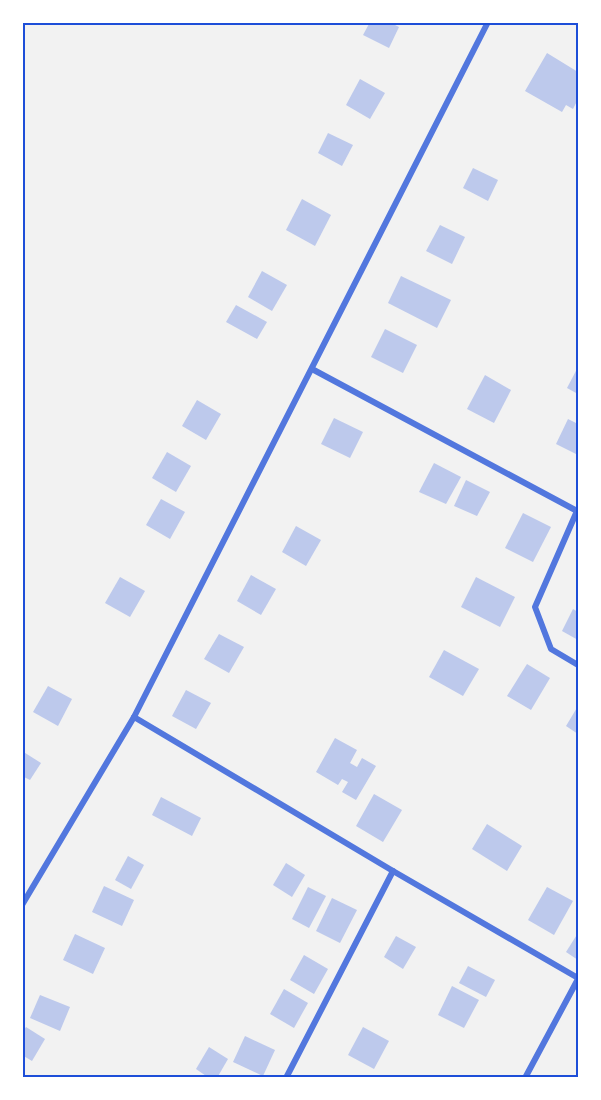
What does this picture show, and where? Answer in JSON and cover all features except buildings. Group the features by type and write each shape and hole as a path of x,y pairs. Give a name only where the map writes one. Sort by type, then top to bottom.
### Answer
{"street":[{"path":"22,905 134,717 488,22"},
{"path":"312,369 578,510 535,607 551,649 579,665"},
{"path":"134,717 393,871 579,978 525,1077"},
{"path":"286,1077 393,871"}]}
